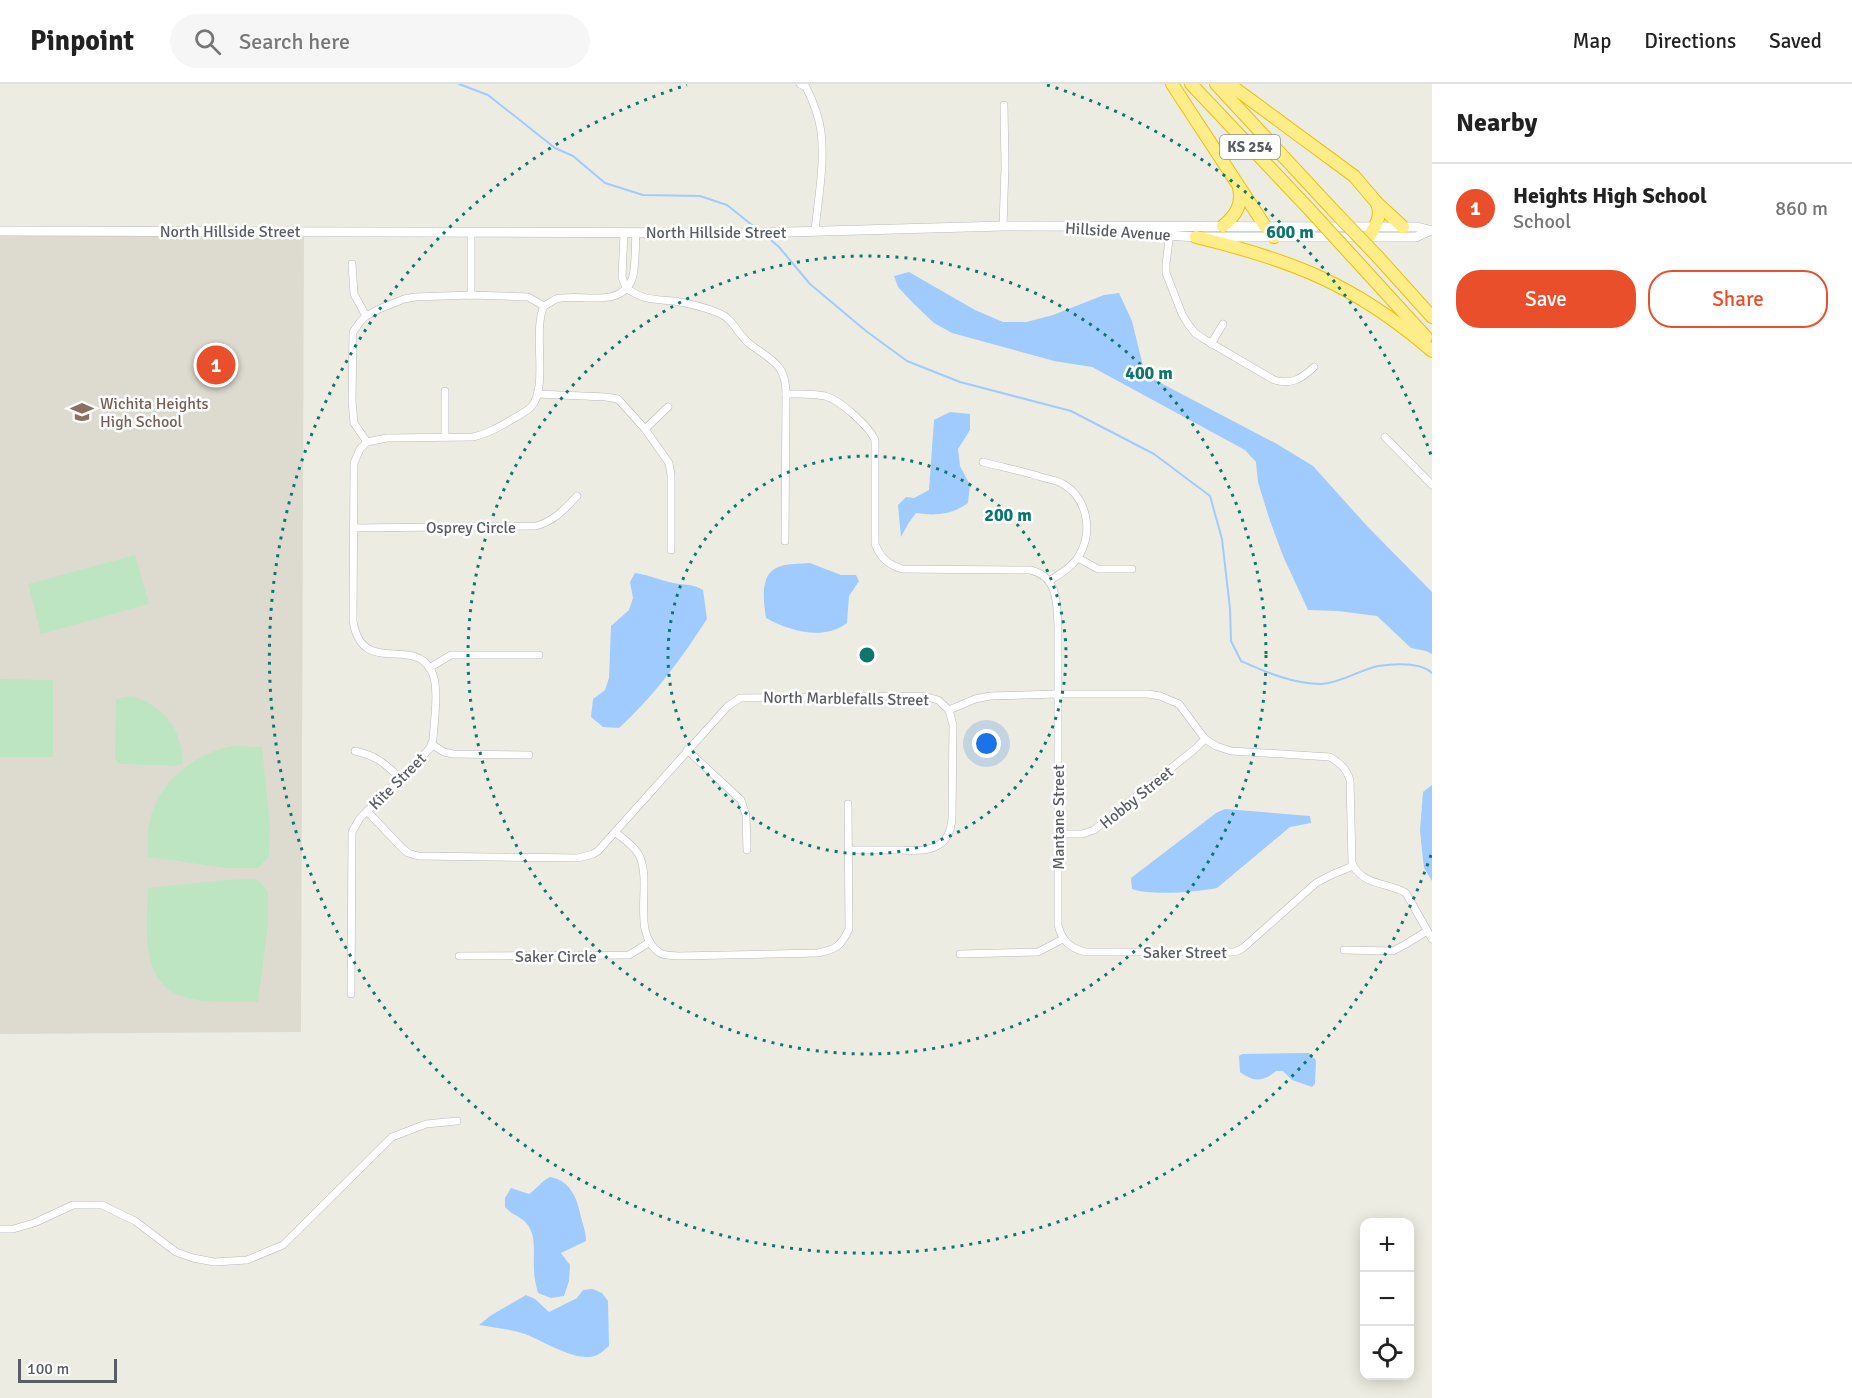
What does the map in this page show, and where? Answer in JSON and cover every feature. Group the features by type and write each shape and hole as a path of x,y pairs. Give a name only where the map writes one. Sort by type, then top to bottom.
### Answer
{"highway":[{"path":"1172,84 1238,187 1274,237"},
{"name":"KS 254","path":"1191,84 1432,344"},
{"name":"KS 254","path":"1216,84 1432,316"},
{"path":"1229,84 1354,176 1403,227"},
{"path":"1223,226 1232,219 1239,206 1238,187"},
{"path":"1372,232 1380,210 1377,202"},
{"path":"1196,237 1253,251 1316,274 1369,303 1400,324 1432,351"}],"main road":[{"name":"North Hillside Street","path":"0,231 751,233 1040,226"},
{"name":"Hillside Avenue","path":"1040,226 1170,231 1196,237 1274,237 1372,232"},
{"path":"1170,231 1223,226 1264,226 1372,232 1416,237 1431,231"},
{"path":"1372,232 1403,227 1417,227 1431,231"}],"street":[{"path":"800,84 806,87 814,105 821,132 821,173 815,231"},
{"path":"1003,226 1004,105"},
{"path":"1170,231 1166,264 1170,283 1182,314 1195,333 1274,380 1288,383 1300,380 1314,367"},
{"path":"471,232 471,296"},
{"path":"624,233 622,278 626,288 640,297 677,301 728,318 741,337 780,368 786,379 785,541"},
{"path":"539,654 451,655 429,668 414,657 374,652 364,648 358,640 353,621 354,463 360,449 367,442 387,438 473,437 490,432 531,407 537,394 540,320 544,306 556,299 619,295 633,278 636,233"},
{"path":"352,264 354,294 366,316"},
{"path":"367,442 354,423 352,401 353,332 366,316 404,299 471,296 528,297 544,306"},
{"path":"1211,344 1223,324"},
{"path":"445,391 445,437"},
{"path":"537,394 618,399 645,429 669,463 671,550"},
{"path":"786,394 827,397 872,432 875,440 875,544 882,558 888,563 902,569 1030,570 1038,572 1049,581 1078,558 1084,544 1086,522 1084,509 1079,499 1062,483 982,462"},
{"path":"645,429 668,407"},
{"path":"1385,437 1432,485"},
{"name":"Osprey Circle","path":"354,528 536,526 558,516 577,496"},
{"path":"1078,558 1098,569 1132,569"},
{"name":"Mantane Street","path":"1049,581 1056,592 1057,603 1058,925 1063,939"},
{"name":"Kite Street","path":"351,994 352,832 356,823 418,761 431,744 435,690 432,671 429,668"},
{"name":"North Marblefalls Street","path":"367,811 405,850 422,856 578,858 593,854 598,850 735,700 746,697 924,696 938,700 949,710 984,697 1148,694 1179,704 1205,739 1216,746 1231,751 1330,757 1343,765 1347,769 1350,780 1353,866"},
{"path":"849,850 925,850 938,846 947,837 952,818 953,725 949,710"},
{"name":"Hobby Street","path":"1058,834 1082,834 1094,830 1205,739"},
{"path":"431,744 444,752 453,754 529,755"},
{"path":"687,750 741,800 746,815 747,850"},
{"path":"355,751 380,759 400,778"},
{"path":"615,832 634,848 642,862 645,932 650,942 661,954 678,956 818,953 833,950 843,942 849,929 848,804"},
{"path":"1353,866 1355,871 1369,880 1406,893 1432,939"},
{"name":"Saker Street","path":"1063,939 1073,949 1085,952 1235,952 1243,948 1316,883 1353,866"},
{"path":"1344,950 1393,951 1427,931"},
{"path":"960,954 1038,952 1063,939"},
{"name":"Saker Circle","path":"459,956 629,955 650,942"},
{"path":"0,1229 34,1223 73,1205 102,1205 135,1221 176,1252 214,1262 247,1260 283,1245 392,1137 426,1124 457,1121"}],"shaded area":[{"name":"Wichita Heights High School","path":"304,231 301,1032 0,1034 0,232"}],"green space":[{"path":"135,555 149,604 41,634 28,584"},
{"path":"0,679 53,680 53,757 0,757"},
{"path":"132,696 153,706 169,720 179,740 183,763 176,766 120,764 115,759 116,699"},
{"path":"233,746 262,747 270,825 269,857 258,868 227,868 148,857 149,824 153,809 169,783 179,772 204,755"},
{"path":"257,879 268,891 268,924 258,1002 202,1001 184,997 169,990 159,979 152,966 148,951 148,888"}],"water":[{"path":"909,272 975,310 1003,322 1026,322 1053,315 1104,295 1119,293 1132,321 1144,370 1155,380 1277,444 1313,466 1368,527 1432,592 1432,654 1411,648 1377,616 1308,610 1283,556 1269,518 1258,482 1256,462 1245,450 1092,367 1054,361 952,333 934,323 898,287 894,276"},
{"path":"950,412 970,414 970,430 958,449 960,466 970,485 968,503 943,514 916,513 901,537 898,505 906,497 914,498 929,490 934,420"},
{"path":"810,563 841,575 856,575 859,581 849,596 847,623 828,632 796,630 766,618 764,591 771,572 784,565"},
{"path":"635,573 703,590 707,619 666,677 632,716 619,728 603,727 591,717 593,699 605,690 609,678 611,626 629,610 633,598 630,582"},
{"path":"1432,785 1432,881 1424,868 1420,830 1423,792"},
{"path":"1225,809 1310,816 1311,823 1290,827 1217,888 1162,893 1132,889 1131,878 1216,813"},
{"path":"1309,1053 1316,1060 1315,1084 1312,1087 1292,1080 1283,1071 1276,1071 1263,1079 1249,1078 1240,1072 1239,1056 1242,1054"},
{"path":"550,1177 563,1182 572,1191 586,1241 561,1253 570,1265 569,1281 564,1296 551,1298 538,1293 530,1229 525,1222 505,1207 505,1198 511,1188 529,1194"},
{"path":"593,1289 602,1293 608,1301 609,1346 597,1355 589,1357 571,1354 525,1334 479,1325 526,1295 535,1299 549,1312 577,1298 583,1290"}],"waterway":[{"path":"459,84 488,95 555,148 573,156 605,183 643,195 700,196 727,205 757,229"},
{"path":"766,236 779,247 810,284 866,331 907,361 960,382 1071,411 1154,454 1210,496 1222,539 1230,609 1231,641 1241,661 1280,677 1321,684 1384,665 1414,665 1432,673"}],"place":[{"name":"Heights High School","path":"216,365"},
{"name":"Wichita Heights High School","path":"82,412"}]}
